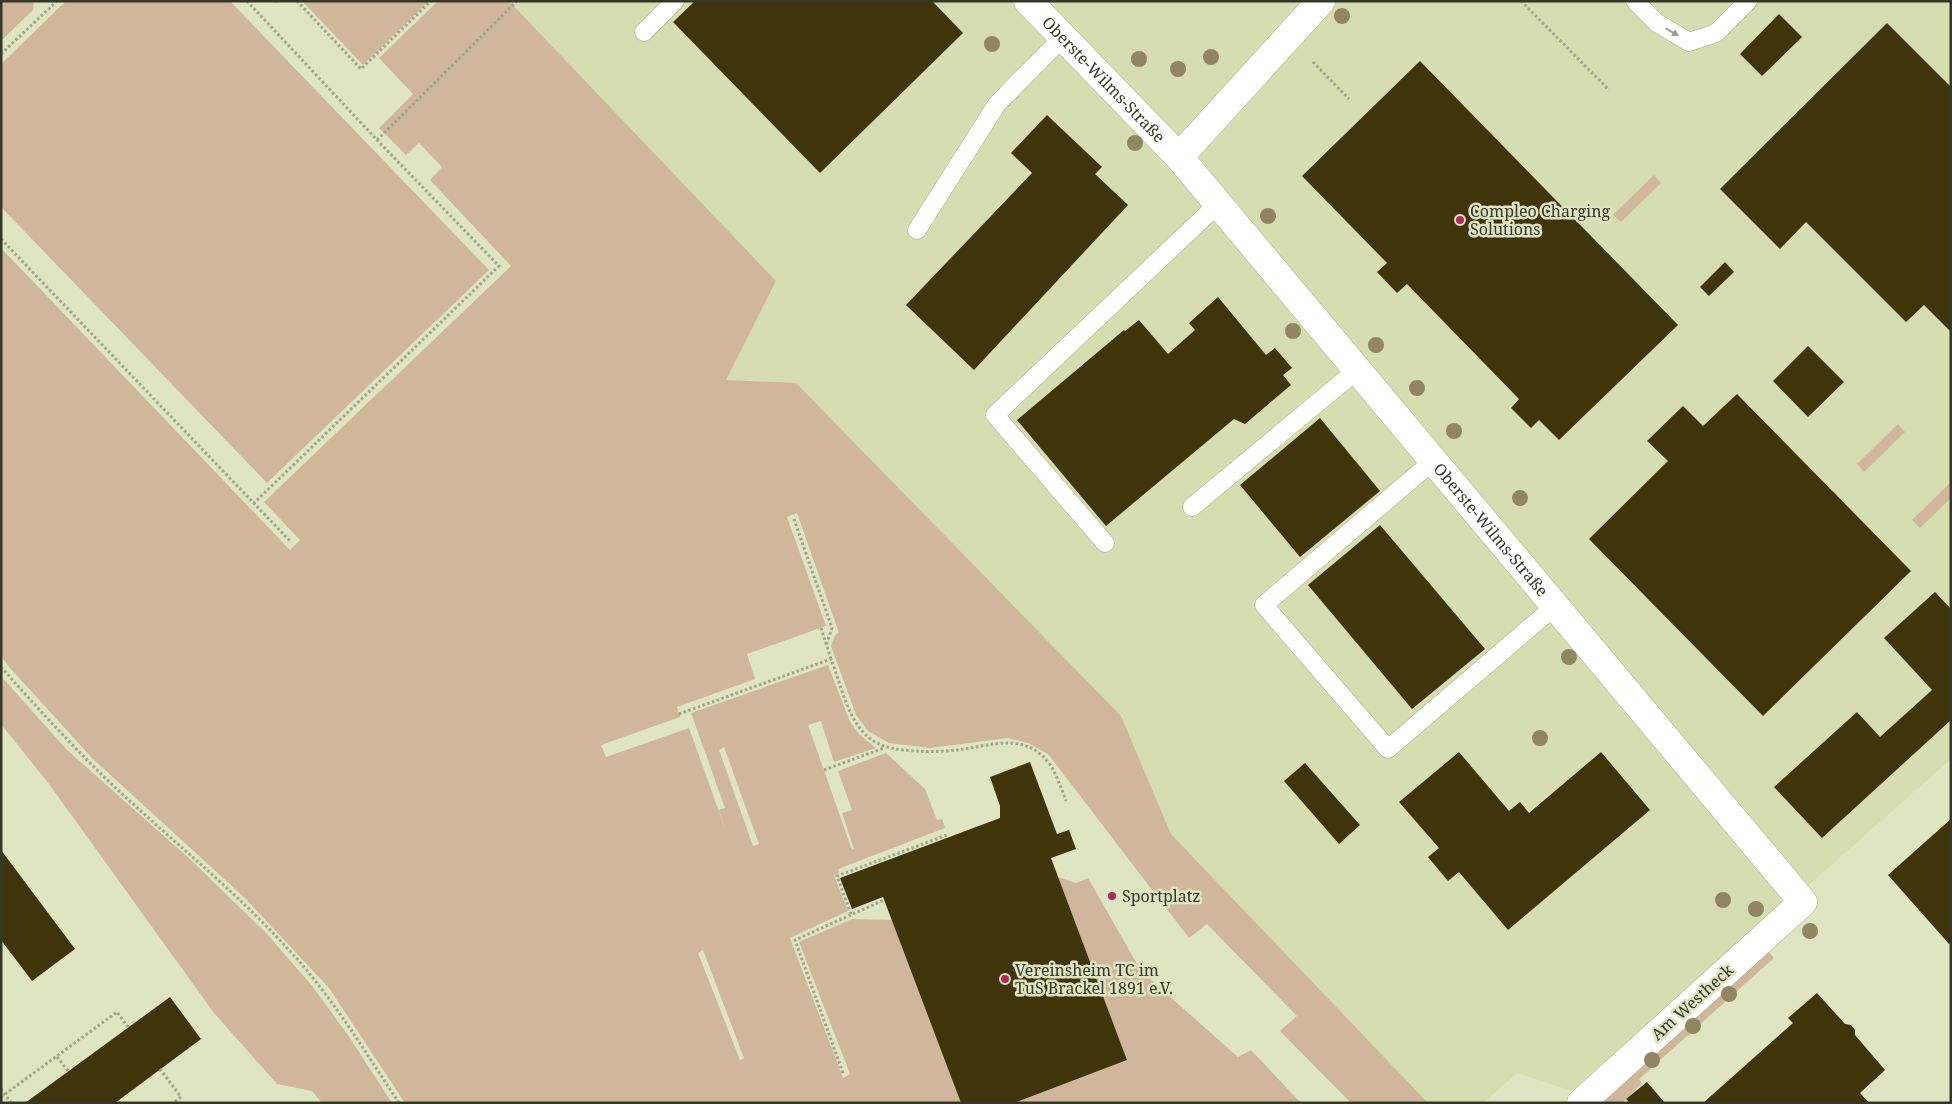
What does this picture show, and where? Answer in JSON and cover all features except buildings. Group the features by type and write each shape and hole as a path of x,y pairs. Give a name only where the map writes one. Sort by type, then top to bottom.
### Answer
{"street":[{"name":"Oberste-Wilms-Straße","path":"1028,1 1179,157 1803,902"},
{"name":"Oberste-Wilms-Straße","path":"1179,157 1321,1"},
{"name":"Am Westheck","path":"1581,1103 1803,902"}],"lane":[{"path":"644,32 675,1"},
{"path":"1635,1 1657,24 1689,42 1716,33 1748,1"},
{"path":"917,230 997,104 1063,38"},
{"path":"1105,543 995,415 1218,204"},
{"path":"1192,507 1357,370"},
{"path":"1433,461 1264,605 1388,749 1555,606"}],"path":[{"path":"1,54 57,1"},
{"path":"247,1 377,140 500,266 254,503"},
{"path":"297,1 361,69 432,1"},
{"path":"377,140 517,1"},
{"path":"1520,1 1608,90"},
{"path":"1312,62 1349,99"},
{"path":"1,239 290,541"},
{"path":"794,520 832,628 826,645"},
{"path":"821,628 856,722 872,741 884,748"},
{"path":"679,714 831,659"},
{"path":"1,667 97,770 208,870 290,950 344,1020 399,1103"},
{"path":"824,770 884,748 930,752 957,750 1005,742 1023,745 1038,752 1048,762 1056,775 1066,801"},
{"path":"851,914 837,876 947,835"},
{"path":"843,1073 795,940 884,900"},
{"path":"3,1096 117,1012 128,1027"},
{"path":"57,1057 68,1071"},
{"path":"160,1069 181,1097 173,1103"},
{"path":"1,1089 3,1096 11,1103"}],"shaded area":[{"path":"1,1 34,1 33,10 1,41"},
{"path":"66,1 230,1 489,270 267,483 1,207 1,64"},
{"path":"302,1 429,1 363,65"},
{"path":"438,1 509,1 776,281 726,380 796,383 1121,716 1171,834 1428,1103 1351,1103 1280,1031 1297,1016 1207,924 1189,938 1048,754 1028,743 1008,738 930,748 889,743 868,731 856,715 831,646 835,635 839,633 797,513 787,517 826,626 747,654 755,679 677,707 680,717 601,745 606,757 689,728 726,831 719,810 725,808 691,713 828,665 850,722 859,734 876,748 834,762 821,721 808,725 852,850 854,849 842,813 852,810 838,771 886,753 925,789 937,820 942,819 945,828 838,869 839,873 834,875 848,911 790,938 843,1078 850,1074 799,942 852,919 892,920 961,1103 405,1103 329,988 245,898 93,759 1,656 1,248 290,550 300,540 264,502 511,266 430,180 442,167 419,143 406,155 379,128 413,94 379,58","holes":["724,747 759,844 753,846 719,750","703,950 744,1058 740,1060 698,953"]},
{"path":"509,1 1951,1 1951,759 1575,1092 1517,1073 1483,1103 1428,1103 1171,834 1121,716 726,380 776,281"},
{"path":"1654,175 1661,183 1621,222 1613,215"},
{"path":"1898,424 1905,432 1864,472 1857,464"},
{"path":"1951,482 1951,498 1920,528 1912,520"},
{"path":"1,676 66,749 191,860 268,935 313,987 350,1038 392,1103 322,1103 312,1091 277,1084 214,1013 49,784 1,724"},
{"path":"1058,877 1076,883 1088,878 1141,971 1238,1057 1251,1050 1301,1103 1014,1103 1127,1060"},
{"path":"1769,952 1774,958 1639,1079 1642,1083 1622,1103 1600,1103"}],"place":[{"name":"Compleo Charging Solutions","path":"1460,220"},
{"name":"Sportplatz","path":"1112,896"},
{"name":"Vereinsheim TC im TuS Brackel 1891 e.V.","path":"1005,979"}]}
